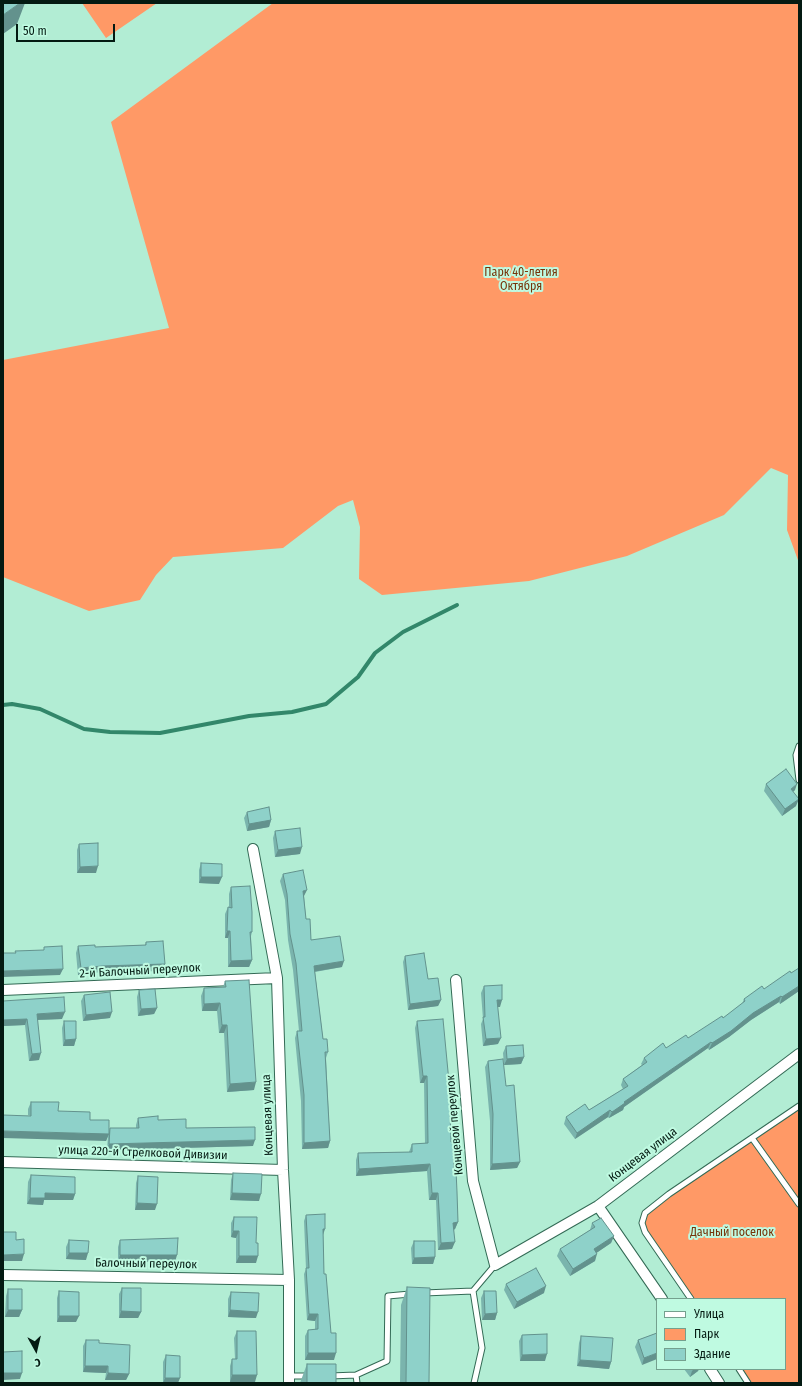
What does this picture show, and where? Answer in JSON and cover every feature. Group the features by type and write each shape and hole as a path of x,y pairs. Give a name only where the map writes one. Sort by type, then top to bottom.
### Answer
{"street":[{"name":"Концевая улица","path":"253,849 277,978 283,1170 289,1280 289,1380"},
{"name":"2-й Балочный переулок","path":"3,990 277,978"},
{"name":"Концевой переулок","path":"456,980 474,1181 495,1265"},
{"name":"Концевая улица","path":"495,1265 598,1206 799,1054"},
{"name":"улица 220-й Стрелковой Дивизии","path":"3,1162 283,1170"},
{"path":"598,1206 661,1298"},
{"name":"Балочный переулок","path":"3,1275 289,1280"},
{"path":"711,1370 719,1383"}],"lane":[{"path":"799,746 796,755 799,780"},
{"path":"690,1298 645,1232 642,1223 645,1213 669,1194 799,1106"},
{"path":"752,1138 799,1204"},
{"path":"326,1376 356,1375 387,1361 388,1296 473,1290 495,1265"},
{"path":"473,1290 482,1348 474,1383"},
{"path":"740,1370 748,1383"},
{"path":"356,1375 357,1383"},
{"path":"289,1380 311,1376"}],"green space":[{"path":"82,3 157,3 106,38"},
{"name":"Парк 40-летия Октября","path":"273,3 799,3 799,563 787,530 788,475 771,468 724,515 627,556 529,581 382,595 359,579 360,527 353,500 338,506 283,548 173,557 156,575 140,600 89,611 3,577 3,360 169,328 111,122"},
{"name":"Дачный поселок","path":"799,1106 799,1383 748,1383 740,1370 786,1370 786,1298 690,1298 642,1223 645,1213"}],"building":[{"path":"3,3 20,3 3,15"},
{"path":"786,769 797,784 791,789 799,799 785,809 766,784"},
{"path":"269,807 271,820 249,824 247,812"},
{"path":"300,828 302,847 278,850 275,831"},
{"path":"98,843 98,866 80,867 79,844"},
{"path":"201,863 222,864 222,877 201,877"},
{"path":"303,870 307,890 303,891 306,919 310,919 311,940 340,936 344,961 314,966 323,1039 327,1039 328,1052 325,1052 330,1141 304,1143 304,1095 297,1031 302,1031 296,963 290,934 287,894 283,874"},
{"path":"250,886 252,912 252,932 250,932 252,960 231,961 230,931 227,931 228,907 232,908 231,887"},
{"path":"163,941 165,964 81,968 78,946 95,945 95,947 146,945 146,942"},
{"path":"62,946 63,969 3,971 3,953 44,950 44,947"},
{"path":"424,953 428,979 438,978 441,1000 410,1004 405,956"},
{"path":"799,968 799,986 753,1013 731,1031 712,1043 711,1042 624,1102 625,1103 612,1112 610,1110 577,1133 566,1117 585,1104 589,1110 628,1086 623,1079 647,1062 644,1058 663,1043 666,1048 686,1035 688,1038 722,1016 723,1018 745,1001 744,999 762,986 764,989 790,971 791,973"},
{"path":"249,980 256,1082 230,1084 227,1025 222,1025 220,1003 204,1004 204,988 226,987 225,981"},
{"path":"502,985 502,1000 497,1000 501,1038 486,1039 483,1017 485,1017 484,986"},
{"path":"155,989 157,1008 141,1009 139,990"},
{"path":"110,992 112,1012 86,1015 84,995"},
{"path":"64,997 65,1012 37,1014 41,1053 32,1054 27,1019 3,1020 3,1001"},
{"path":"443,1019 449,1082 451,1142 453,1142 454,1170 456,1170 458,1222 453,1223 455,1242 441,1243 438,1193 432,1193 430,1164 359,1169 358,1153 412,1152 412,1144 428,1143 427,1076 423,1076 417,1021"},
{"path":"64,1021 76,1021 76,1039 65,1040"},
{"path":"523,1045 524,1057 507,1059 506,1046"},
{"path":"503,1059 506,1086 514,1085 520,1162 492,1164 493,1114 488,1061"},
{"path":"31,1102 59,1102 58,1111 90,1112 90,1120 109,1120 109,1134 3,1131 3,1115 31,1116"},
{"path":"158,1116 158,1120 186,1119 186,1128 255,1127 255,1140 109,1144 110,1128 139,1128 138,1118"},
{"path":"233,1173 262,1174 261,1194 232,1193"},
{"path":"31,1175 75,1177 75,1194 45,1193 45,1198 30,1198"},
{"path":"138,1176 158,1177 157,1204 137,1203"},
{"path":"325,1214 325,1229 323,1229 324,1274 326,1274 331,1333 336,1333 336,1353 308,1353 308,1330 318,1329 318,1314 309,1314 306,1268 309,1268 306,1215"},
{"path":"234,1217 257,1217 256,1243 258,1243 258,1256 239,1256 239,1231 233,1231"},
{"path":"601,1218 614,1236 594,1249 597,1254 573,1269 560,1249 595,1227 592,1223"},
{"path":"3,1232 16,1232 16,1240 24,1239 24,1254 3,1255"},
{"path":"178,1238 177,1255 120,1255 120,1240"},
{"path":"69,1240 89,1241 88,1253 69,1253"},
{"path":"414,1241 435,1241 435,1257 414,1258"},
{"path":"536,1268 546,1286 517,1302 506,1284"},
{"path":"407,1287 430,1288 429,1383 406,1383"},
{"path":"122,1288 141,1288 141,1312 121,1311"},
{"path":"8,1289 22,1289 22,1310 8,1310"},
{"path":"59,1291 79,1292 79,1316 59,1316"},
{"path":"484,1291 496,1291 497,1313 485,1314"},
{"path":"231,1292 259,1293 258,1312 230,1310"},
{"path":"237,1331 256,1331 257,1375 232,1375 232,1359 237,1359"},
{"path":"656,1333 656,1353 644,1358 638,1340"},
{"path":"547,1334 547,1354 522,1355 522,1335"},
{"path":"581,1336 613,1338 611,1362 580,1360"},
{"path":"86,1340 99,1340 99,1343 130,1345 129,1374 108,1373 108,1366 85,1366"},
{"path":"22,1351 22,1373 3,1373 3,1352"},
{"path":"166,1355 180,1356 180,1378 165,1378"},
{"path":"307,1364 336,1364 336,1383 307,1383"}],"waterway":[{"path":"3,705 12,704 40,709 84,729 110,732 160,733 249,716 292,712 326,704 358,677 375,653 403,632 457,605"}]}
